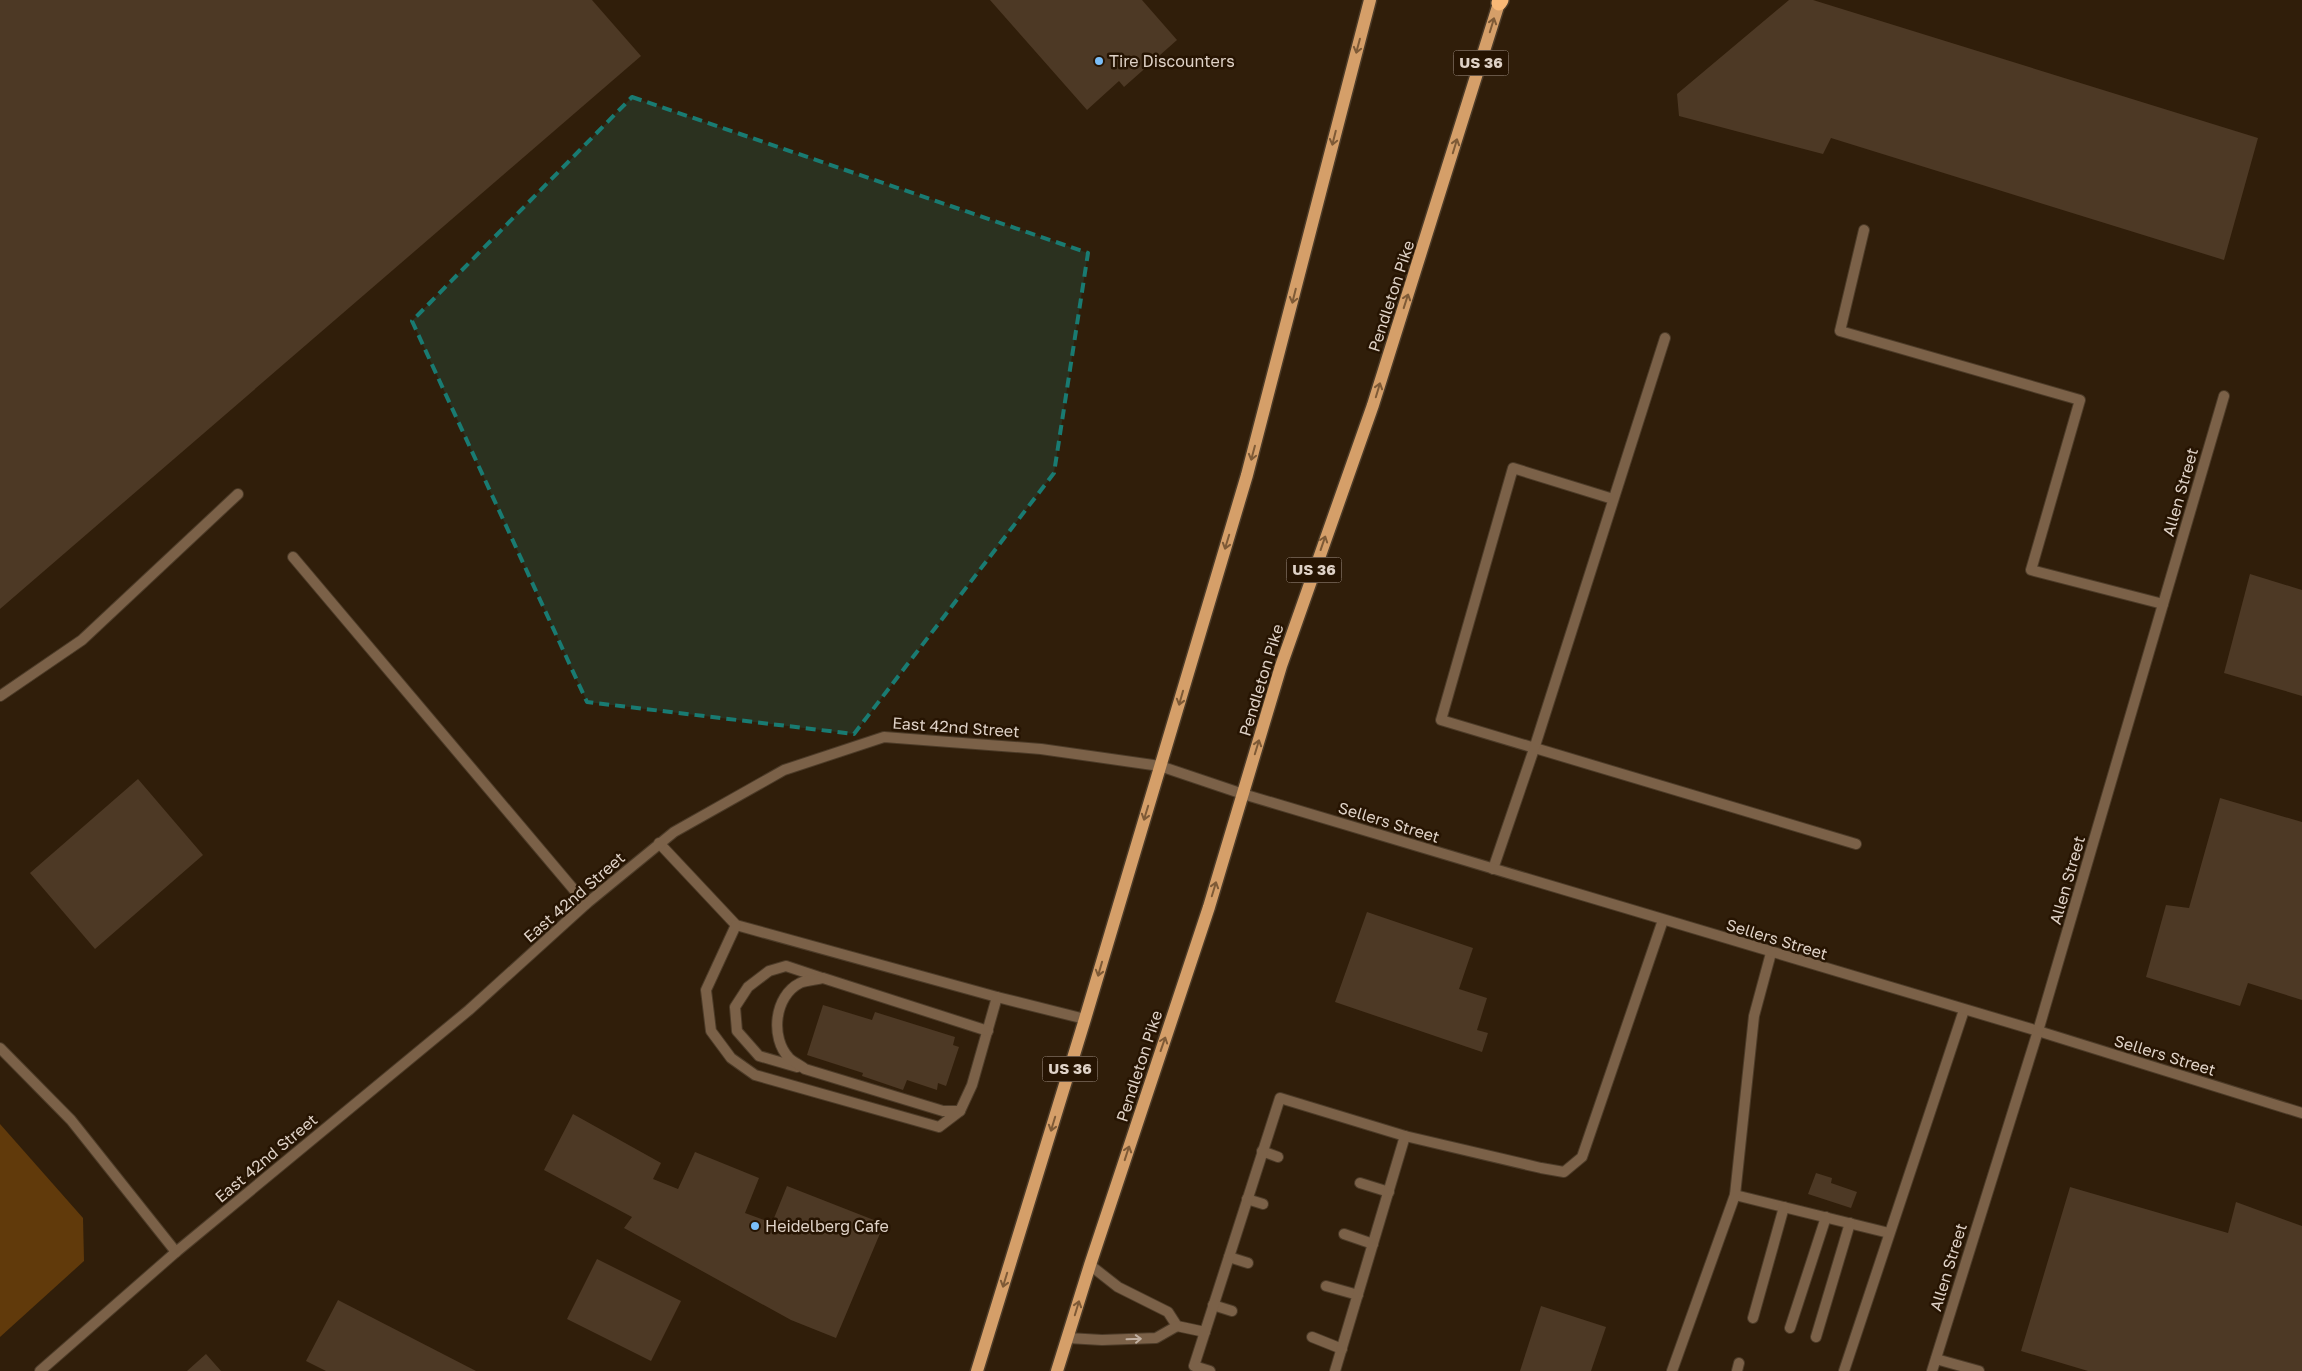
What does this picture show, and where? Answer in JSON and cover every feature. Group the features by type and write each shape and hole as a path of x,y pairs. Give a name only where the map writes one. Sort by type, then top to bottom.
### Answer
{"main road":[{"name":"US 36","path":"977,1371 1085,1019 1245,482 1370,0"},
{"name":"Pendleton Pike","path":"1057,1371 1090,1265 1209,907 1281,666 1373,405 1500,1"}],"street":[{"path":"1864,230 1840,331 2080,400 2031,570 2163,604"},
{"path":"1493,869 1534,749 1665,338"},
{"name":"Allen Street","path":"1932,1371 2038,1031 2224,396"},
{"path":"1613,499 1513,468 1441,720 1856,844"},
{"path":"0,696 82,640 238,494"},
{"path":"293,557 586,904"},
{"name":"East 42nd Street","path":"40,1371 176,1252 469,1010 586,904 660,843 674,832 784,770 884,736 1040,749 1160,766 1243,794"},
{"name":"Sellers Street","path":"1243,794 1771,953 2038,1031 2302,1112"},
{"path":"660,843 736,925 997,997 1085,1019"},
{"path":"1210,1371 1194,1366 1280,1098 1405,1136 1564,1172 1582,1157 1662,920"},
{"path":"736,925 706,990 711,1031 731,1058 755,1075 939,1127 960,1111 972,1085 997,997"},
{"path":"1672,1371 1735,1195 1754,1016 1771,953"},
{"path":"960,1111 943,1112 759,1056 737,1031 735,1006 748,987 769,971 786,966 988,1031"},
{"path":"805,1069 789,1057 778,1039 777,1014 787,995 800,983 823,978"},
{"path":"1844,1371 1964,1010"},
{"path":"0,1048 70,1120 176,1252"},
{"path":"1335,1371 1405,1136"},
{"path":"1262,1152 1278,1157"},
{"path":"1360,1183 1388,1192"},
{"path":"1735,1195 1889,1233"},
{"path":"1248,1199 1263,1204"},
{"path":"1753,1318 1784,1207"},
{"path":"1790,1328 1826,1217"},
{"path":"1816,1337 1850,1223"},
{"path":"1344,1234 1373,1244"},
{"path":"1229,1257 1248,1263"},
{"path":"1090,1265 1118,1287 1168,1312 1177,1326"},
{"path":"1326,1286 1358,1295"},
{"path":"1213,1304 1232,1311"},
{"path":"1068,1338 1102,1340 1156,1338 1177,1326 1205,1332"},
{"path":"1312,1337 1342,1349"},
{"path":"1936,1359 1979,1371"}],"highlighted area":[{"path":"632,97 1088,253 1054,473 854,734 587,702 412,321"}],"shaded area":[{"path":"0,1124 83,1218 84,1261 0,1337"}],"building":[{"path":"0,0 592,0 641,56 0,609"},
{"name":"Tire Discounters","path":"990,0 1142,0 1177,40 1124,87 1119,81 1087,110"},
{"path":"1789,0 1813,0 2258,138 2224,260 1831,138 1823,154 1679,116 1677,94"},
{"path":"2250,574 2302,590 2302,696 2224,673"},
{"path":"138,779 203,855 95,949 30,873"},
{"path":"2220,798 2302,822 2302,1000 2248,983 2240,1006 2146,977 2166,905 2189,908"},
{"path":"1367,912 1473,948 1459,989 1487,998 1477,1030 1488,1033 1482,1052 1335,1002"},
{"path":"823,1005 872,1020 875,1012 955,1037 953,1045 959,1047 946,1086 938,1083 937,1090 907,1080 903,1090 862,1076 863,1073 807,1055"},
{"name":"Heidelberg Cafe","path":"573,1114 661,1163 653,1179 678,1189 695,1152 759,1178 745,1213 772,1223 787,1186 884,1224 836,1338 791,1320 624,1228 632,1217 544,1170"},
{"path":"1816,1173 1832,1178 1831,1183 1857,1192 1851,1208 1808,1194"},
{"path":"2070,1187 2228,1233 2236,1202 2302,1226 2302,1371 2088,1371 2021,1351"},
{"path":"597,1259 681,1301 651,1361 567,1319"},
{"path":"338,1300 476,1371 326,1371 306,1361"},
{"path":"1541,1306 1606,1327 1591,1371 1520,1371"},
{"path":"206,1354 221,1371 187,1371"}],"place":[{"name":"Tire Discounters","path":"1099,61"},
{"name":"Heidelberg Cafe","path":"755,1226"}]}
